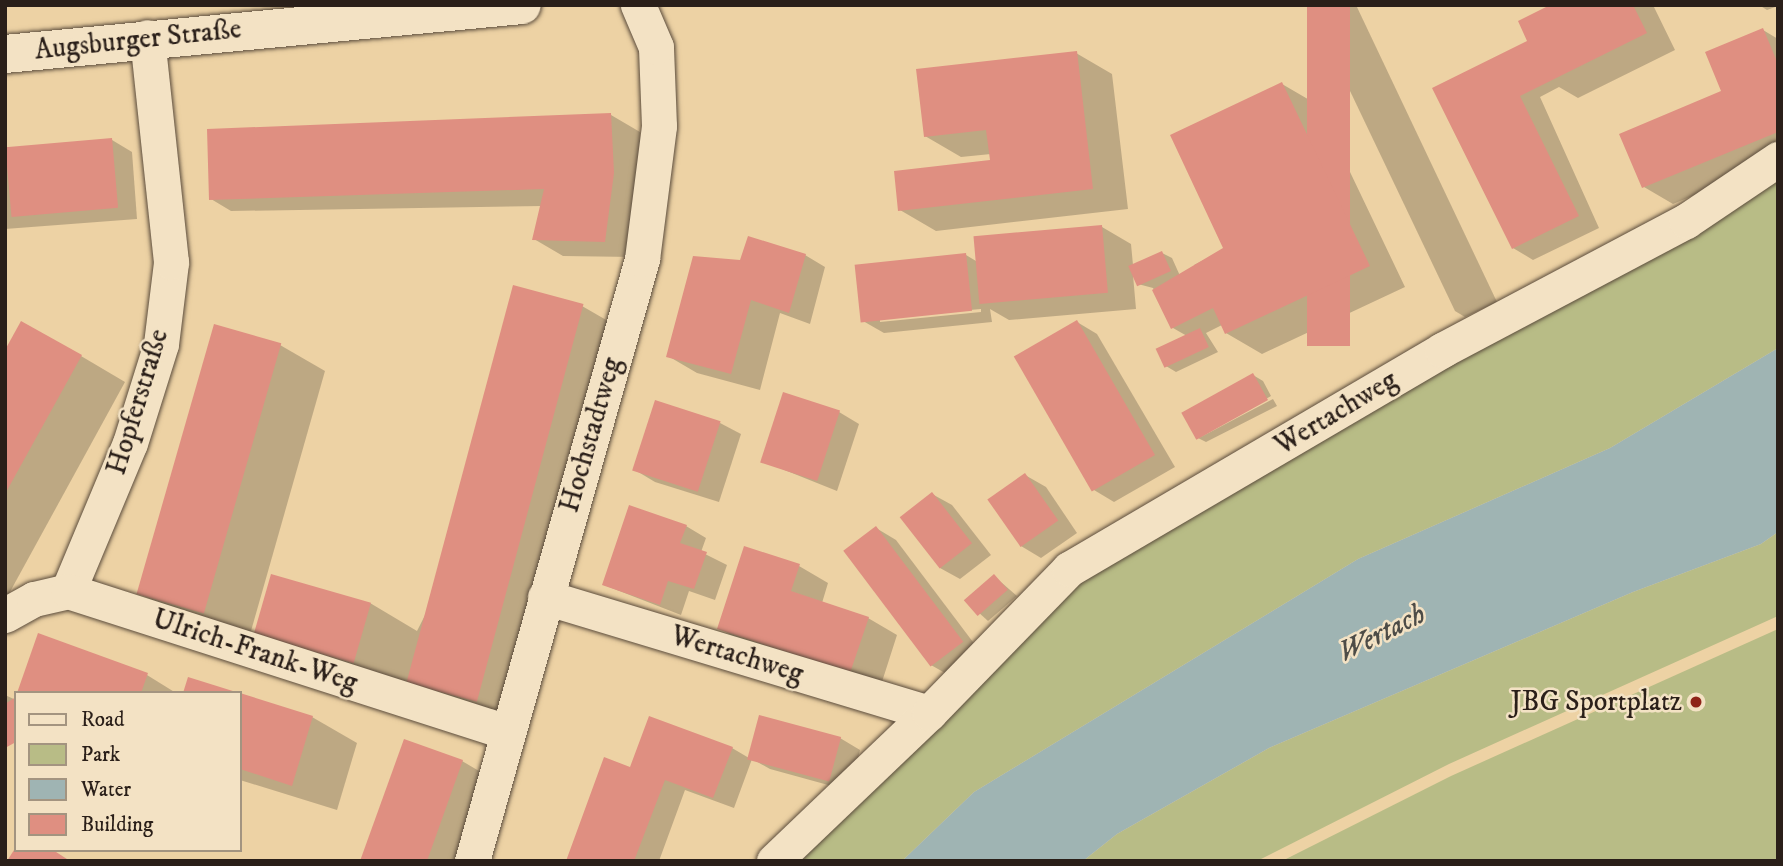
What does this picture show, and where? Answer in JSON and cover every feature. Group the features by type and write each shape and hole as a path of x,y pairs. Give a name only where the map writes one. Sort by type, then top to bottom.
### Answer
{"main road":[{"name":"Augsburger Straße","path":"5,54 146,37 522,5"}],"street":[{"name":"Hochstadtweg","path":"472,861 642,258 659,127 656,47 638,5"},
{"name":"Hopferstraße","path":"68,591 130,443 161,344 171,262 146,37"},
{"name":"Wertachweg","path":"774,861 929,713 1069,569 1442,350 1686,221 1778,159"},
{"path":"5,615 34,599 68,591"},
{"name":"Ulrich-Frank-Weg","path":"68,591 507,732"},
{"name":"Wertachweg","path":"545,597 929,713"}],"green space":[{"path":"1778,173 1778,348 1610,448 1358,559 974,792 902,861 784,861 1074,575"},
{"path":"1778,532 1778,616 1449,764 1257,861 1083,861 1117,834 1269,748 1633,592 1761,544"},
{"name":"JBG Sportplatz","path":"1778,629 1778,861 1282,861 1451,776"}],"water":[{"name":"Wertach","path":"1778,348 1778,532 1761,544 1633,592 1269,748 1117,834 1083,861 902,861 974,792 1358,559 1610,448"}],"building":[{"path":"1307,5 1350,5 1350,346 1307,346"},
{"path":"1550,5 1633,5 1647,33 1520,96 1579,216 1512,249 1432,88 1527,41 1518,21"},
{"path":"1763,28 1778,64 1778,132 1642,188 1619,134 1721,91 1705,52"},
{"path":"1077,51 1093,189 898,211 894,171 990,160 986,130 924,137 916,69"},
{"path":"1282,82 1370,266 1225,334 1213,308 1171,329 1152,290 1223,248 1170,135"},
{"path":"611,113 614,173 605,242 532,240 544,189 209,200 207,129"},
{"path":"112,138 118,208 12,217 5,147"},
{"path":"1102,225 1108,293 979,304 973,236"},
{"path":"748,236 806,254 789,313 751,300 731,374 666,357 693,256 740,260"},
{"path":"1162,251 1171,271 1137,286 1128,266"},
{"path":"966,253 972,311 861,322 855,265"},
{"path":"513,285 584,304 477,702 406,683"},
{"path":"1077,320 1155,455 1092,492 1014,356"},
{"path":"21,321 82,355 5,494 5,350"},
{"path":"214,324 281,343 204,613 137,594"},
{"path":"1200,328 1209,347 1164,368 1156,349"},
{"path":"1253,373 1268,400 1196,440 1181,413"},
{"path":"783,392 840,411 817,481 760,462"},
{"path":"655,400 721,421 698,492 632,470"},
{"path":"1025,473 1058,521 1021,547 987,499"},
{"path":"932,492 972,543 940,568 900,517"},
{"path":"629,505 687,525 680,543 707,552 694,589 668,581 660,605 602,585"},
{"path":"876,526 963,642 931,666 843,551"},
{"path":"744,546 800,564 791,591 869,617 850,673 717,629"},
{"path":"271,574 371,603 354,663 254,635"},
{"path":"994,574 1008,590 978,616 964,600"},
{"path":"38,633 148,673 142,691 18,691"},
{"path":"188,677 233,691 184,691"},
{"path":"242,694 313,716 292,786 242,770"},
{"path":"14,698 14,743 5,748 5,704"},
{"path":"759,715 841,737 829,781 747,759"},
{"path":"649,716 733,747 713,798 665,780 634,861 566,861 604,757 630,767"},
{"path":"404,739 463,760 427,861 360,861"},
{"path":"14,850 56,852 70,861 7,861"}],"place":[{"name":"JBG Sportplatz","path":"1696,702"}]}
